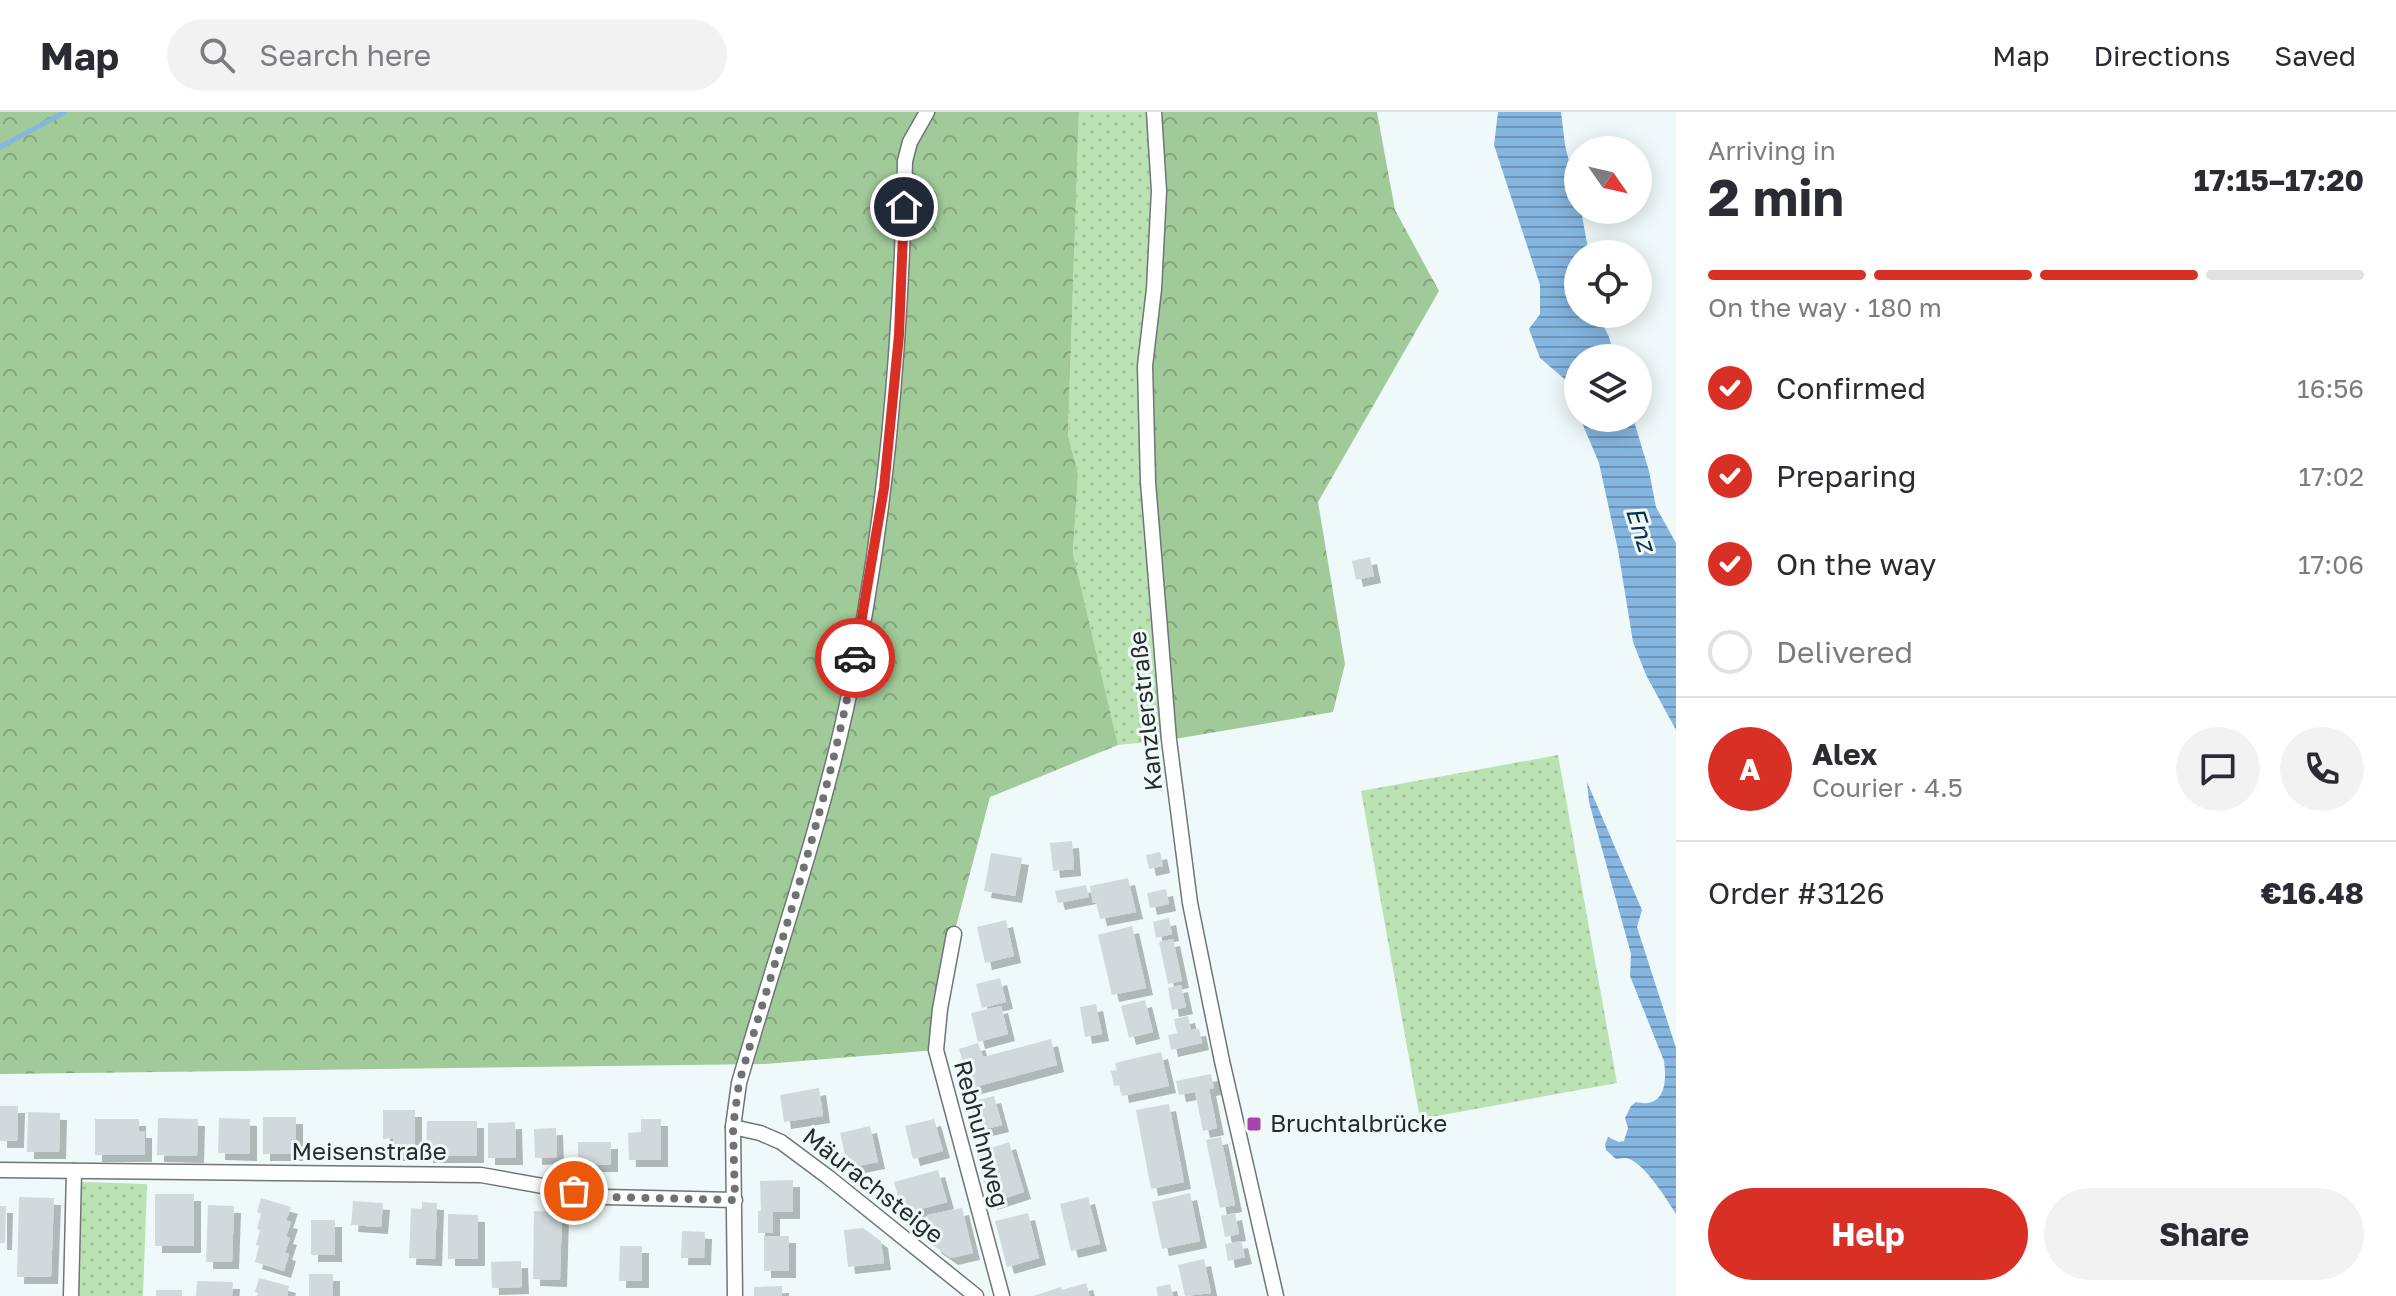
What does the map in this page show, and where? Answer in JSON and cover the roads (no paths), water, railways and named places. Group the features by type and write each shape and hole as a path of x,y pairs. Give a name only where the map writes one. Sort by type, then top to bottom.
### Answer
{"street":[{"path":"735,1296 733,1127 739,1083 829,779 846,707 884,488 899,335 905,161 910,142 927,112"},
{"name":"Kanzlerstraße","path":"1154,112 1159,191 1154,289 1145,366 1147,468 1169,740 1190,903 1222,1061 1276,1296"},
{"name":"Rebhuhnweg","path":"954,934 936,1050 1002,1296"},
{"name":"Mäurachsteige","path":"733,1127 781,1142 976,1296"},
{"name":"Meisenstraße","path":"0,1170 481,1175 605,1197 735,1200"},
{"path":"71,1296 74,1171"}],"water":[{"path":"1498,112 1561,112 1564,224 1584,224 1586,240 1564,240 1564,328 1605,328 1611,344 1564,344 1564,379 1540,358 1529,329 1540,314 1540,285 1494,145"},
{"name":"Enz","path":"1586,432 1637,432 1656,507 1676,543 1676,730 1646,675 1633,642 1618,550 1599,463"},
{"path":"1587,782 1642,910 1637,927 1676,1048 1676,1214 1642,1168 1627,1158 1616,1159 1606,1150 1608,1137 1624,1141 1628,1128 1625,1118 1631,1106 1636,1102 1653,1102 1658,1098 1664,1085 1665,1069 1630,976 1631,954 1589,802"}],"waterway":[{"path":"0,147 65,112"}],"place":[{"name":"Bruchtalbrücke","path":"1254,1124"}]}
